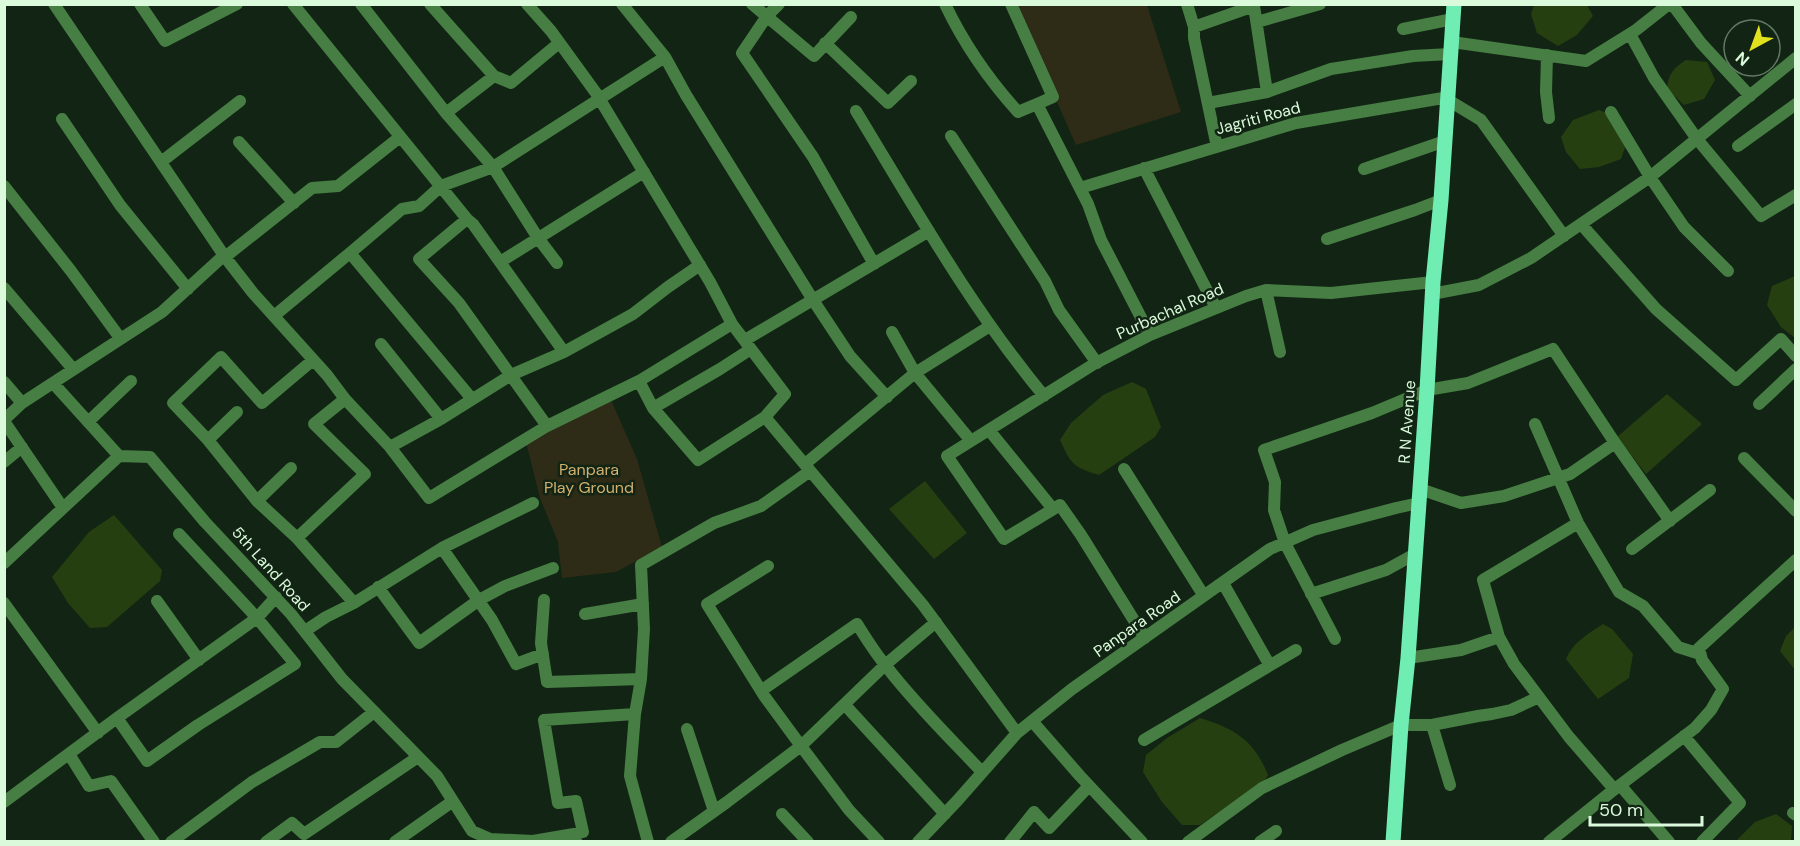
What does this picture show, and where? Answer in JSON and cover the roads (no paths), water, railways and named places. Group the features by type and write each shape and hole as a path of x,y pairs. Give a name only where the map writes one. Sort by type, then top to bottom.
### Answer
{"main road":[{"name":"R N Avenue","path":"1393,842 1454,12"}],"street":[{"path":"54,4 225,257 345,399 390,447 429,498 547,426 639,381 732,324"},
{"path":"140,4 165,41 237,4"},
{"path":"293,4 473,224 564,352"},
{"path":"360,4 493,167 538,238 557,263"},
{"path":"430,4 494,76 511,83 559,43"},
{"path":"527,4 599,98 700,265 732,324 785,394 765,417 698,460 653,408 639,381"},
{"path":"622,4 665,57 686,95 850,356 887,397"},
{"path":"752,4 814,56 851,17"},
{"path":"779,4 767,16 742,53 813,157 874,264"},
{"path":"945,4 955,24 996,86 1018,112 1053,97 1011,4"},
{"path":"1186,4 1194,27 1194,38 1217,147"},
{"path":"1257,22 1320,4"},
{"path":"1208,103 1268,92 1330,69 1451,48 1547,55 1587,61 1630,34 1670,4 1701,43 1750,96"},
{"path":"1194,27 1254,6 1268,92"},
{"path":"1403,29 1454,12"},
{"path":"1630,34 1654,78 1697,139 1761,216 1796,195"},
{"path":"825,44 888,103 911,81"},
{"path":"1547,55 1548,118"},
{"path":"274,316 402,209 419,206 441,186 493,167 665,57"},
{"name":"Purbachal Road","path":"1053,509 1004,539 947,456 1097,363 1150,335 1246,296 1266,290 1331,293 1479,285 1531,258 1650,177 1796,58"},
{"path":"446,112 494,76"},
{"path":"1448,98 1481,120 1564,236"},
{"name":"Jagriti Road","path":"1080,188 1296,123 1448,98"},
{"path":"161,162 240,101"},
{"path":"1037,104 1088,204 1101,240 1150,335"},
{"path":"1738,146 1796,104"},
{"path":"856,111 990,326 1016,363 1044,396"},
{"path":"1611,112 1650,177 1684,227 1728,271"},
{"path":"62,119 120,205 188,289"},
{"path":"951,136 1045,281 1059,310 1097,363"},
{"path":"63,508 4,421 22,403 162,312 220,259 312,189 338,186 400,137"},
{"path":"1364,169 1445,141"},
{"path":"239,142 294,203"},
{"path":"1144,168 1216,308"},
{"path":"500,262 644,172"},
{"path":"4,186 120,338"},
{"path":"1327,239 1441,200"},
{"path":"467,219 419,259 459,303 547,426"},
{"path":"1581,224 1656,309 1736,380 1781,339 1796,356"},
{"path":"653,408 720,369 747,344 813,300 929,231"},
{"path":"350,253 472,399"},
{"path":"390,447 441,419 511,375 564,352 633,314 700,265"},
{"path":"4,288 73,369"},
{"path":"1266,290 1280,352"},
{"path":"644,840 630,776 644,629 641,565 714,523 761,506 915,373 990,326"},
{"path":"892,332 915,373 971,441"},
{"path":"381,344 441,419"},
{"path":"1335,639 1285,543 1274,510 1275,482 1264,450 1372,413 1427,390 1468,383 1553,349 1614,443 1670,521"},
{"path":"313,360 262,403 221,357 173,403 208,440 257,501 297,538 354,603"},
{"path":"1759,404 1796,369"},
{"path":"88,422 131,381"},
{"path":"4,382 22,403"},
{"path":"4,563 118,456 53,383"},
{"path":"297,538 365,474 314,424 345,399"},
{"path":"208,440 237,412"},
{"path":"765,417 936,622 1017,733"},
{"path":"1535,424 1578,523 1619,592 1643,606 1678,647 1700,654"},
{"path":"989,430 1053,509 1060,505 1145,638"},
{"path":"1420,496 1461,503 1504,496 1570,474 1614,443"},
{"path":"4,462 22,447"},
{"name":"5th Land Road","path":"118,456 150,457 205,522 276,597 342,679 437,776 472,831 489,841"},
{"path":"1744,458 1796,511"},
{"path":"257,501 291,468"},
{"path":"1124,469 1204,596"},
{"path":"1632,549 1710,490"},
{"name":"Panpara Road","path":"918,842 1017,733 1072,689 1269,549 1313,530 1420,496"},
{"path":"305,631 442,548 533,504"},
{"path":"1578,523 1483,580 1499,637 1514,664 1569,737 1669,842"},
{"path":"117,718 147,761 198,725 295,664 257,618 179,534"},
{"path":"442,548 492,620 516,664 543,654"},
{"path":"1311,594 1386,570 1415,554"},
{"path":"1549,842 1695,728 1711,710 1723,689 1702,660 1699,648 1796,560"},
{"path":"768,566 707,604 765,697 849,810 879,842"},
{"path":"378,587 419,643 478,600 505,586 554,568"},
{"path":"1223,583 1269,664"},
{"path":"4,802 257,618 276,597"},
{"path":"544,600 541,643 547,682 641,679"},
{"path":"158,601 199,660"},
{"path":"4,603 98,733"},
{"path":"585,614 643,604"},
{"path":"671,842 801,746 885,665 936,622"},
{"path":"762,690 857,624 885,665 921,708 982,772"},
{"path":"1408,658 1461,650 1499,637"},
{"path":"1144,740 1296,650"},
{"path":"1188,842 1262,788 1401,725 1432,725 1511,710 1539,697"},
{"path":"844,705 945,814"},
{"path":"171,842 252,782 320,742 336,742 374,712"},
{"path":"489,841 575,838 583,832 576,801 558,803 544,720 635,714"},
{"path":"1032,721 1142,842"},
{"path":"1432,725 1450,784"},
{"path":"687,729 714,811"},
{"path":"1684,736 1740,802 1702,842"},
{"path":"69,754 89,786 111,781 154,842"},
{"path":"266,842 292,823 304,834 418,757"},
{"path":"1010,842 1034,812 1049,828 1089,786"},
{"path":"396,842 453,801"},
{"path":"782,814 808,842"},
{"path":"1260,842 1276,831"}],"park label":[{"name":"Panpara Play Ground","path":"589,478"}]}
